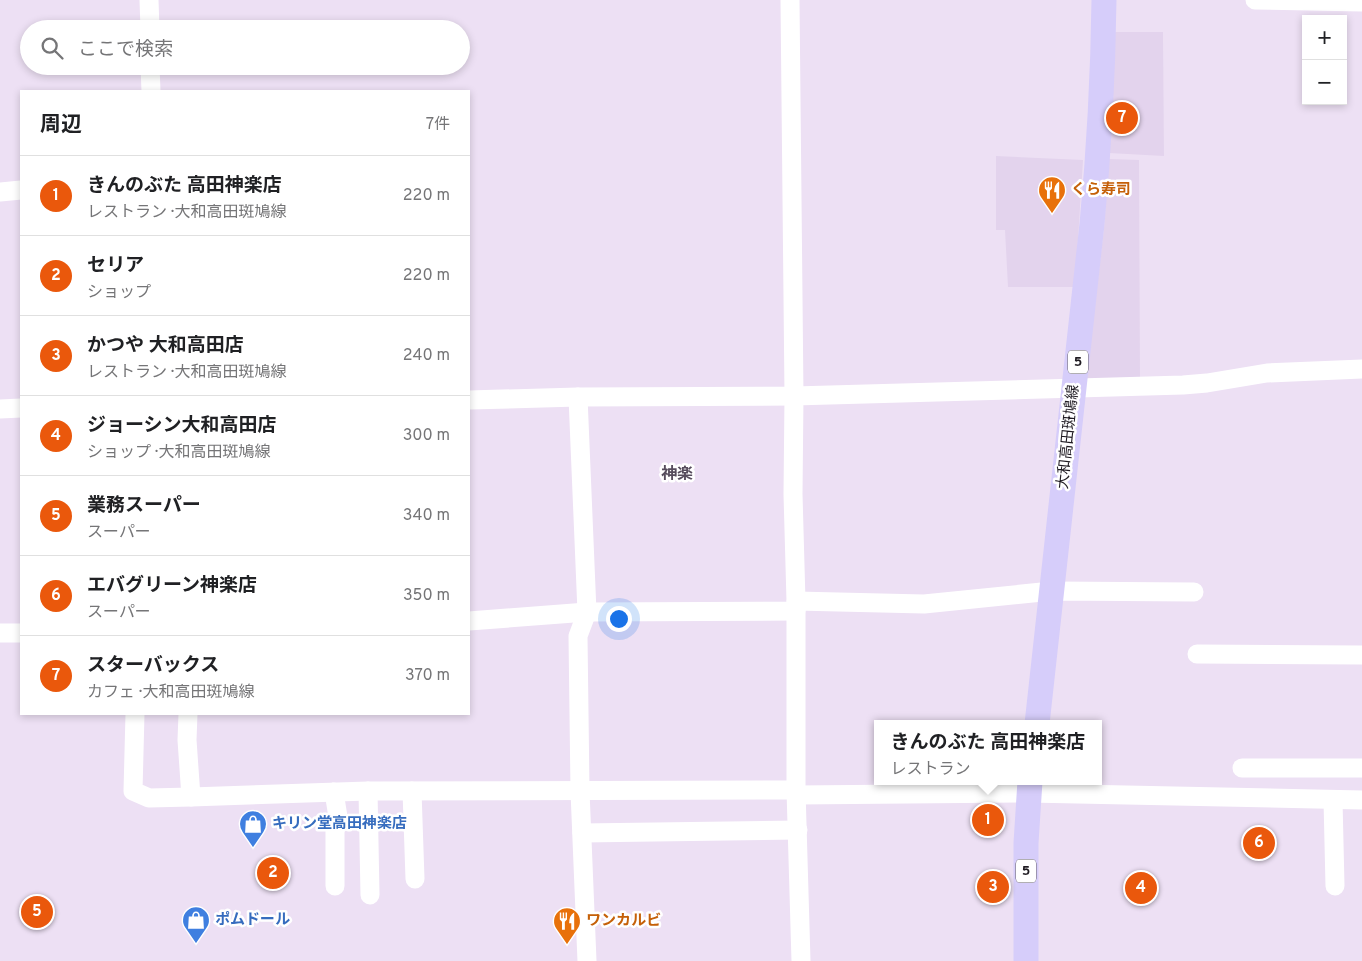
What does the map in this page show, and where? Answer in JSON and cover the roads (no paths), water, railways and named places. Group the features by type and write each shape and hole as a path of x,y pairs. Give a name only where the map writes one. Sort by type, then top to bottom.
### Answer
{"main road":[{"name":"大和高田斑鳩線","path":"1037,720 1092,224 1099,145 1104,0"},
{"name":"5","path":"1026,961 1026,843 1030,787"}],"street":[{"path":"149,0 150,20"},
{"path":"790,0 796,792 801,961"},
{"path":"1255,0 1362,2"},
{"path":"150,75 151,90"},
{"path":"0,192 20,190"},
{"path":"470,400 578,397 794,396 1183,385 1267,373 1362,369"},
{"path":"578,397 586,612 578,636 580,791 587,961"},
{"path":"0,409 20,408"},
{"path":"470,621 586,612 924,604 1052,591 1194,592"},
{"path":"0,633 20,634"},
{"path":"1197,654 1362,655"},
{"path":"135,715 133,791 149,798 368,791 796,792 1030,787 1362,800"},
{"path":"188,715 187,740 191,796"},
{"path":"1242,768 1362,768"},
{"path":"368,791 370,896"},
{"path":"412,791 414,879"},
{"path":"334,792 338,817 335,832 335,886"},
{"path":"1333,800 1335,886"},
{"path":"582,833 798,830"}],"place":[{"name":"スターバックス","path":"1122,118"},
{"name":"くら寿司","path":"1052,214"},
{"name":"きんのぶた 高田神楽店","path":"988,820"},
{"name":"エバグリーン神楽店","path":"1259,843"},
{"name":"キリン堂高田神楽店","path":"253,848"},
{"name":"セリア","path":"273,873"},
{"name":"かつや 大和高田店","path":"993,887"},
{"name":"ジョーシン大和高田店","path":"1141,888"},
{"name":"業務スーパー","path":"37,912"},
{"name":"ポムドール","path":"196,944"},
{"name":"ワンカルビ","path":"567,945"}],"district":[{"name":"神楽","path":"677,475"}]}
